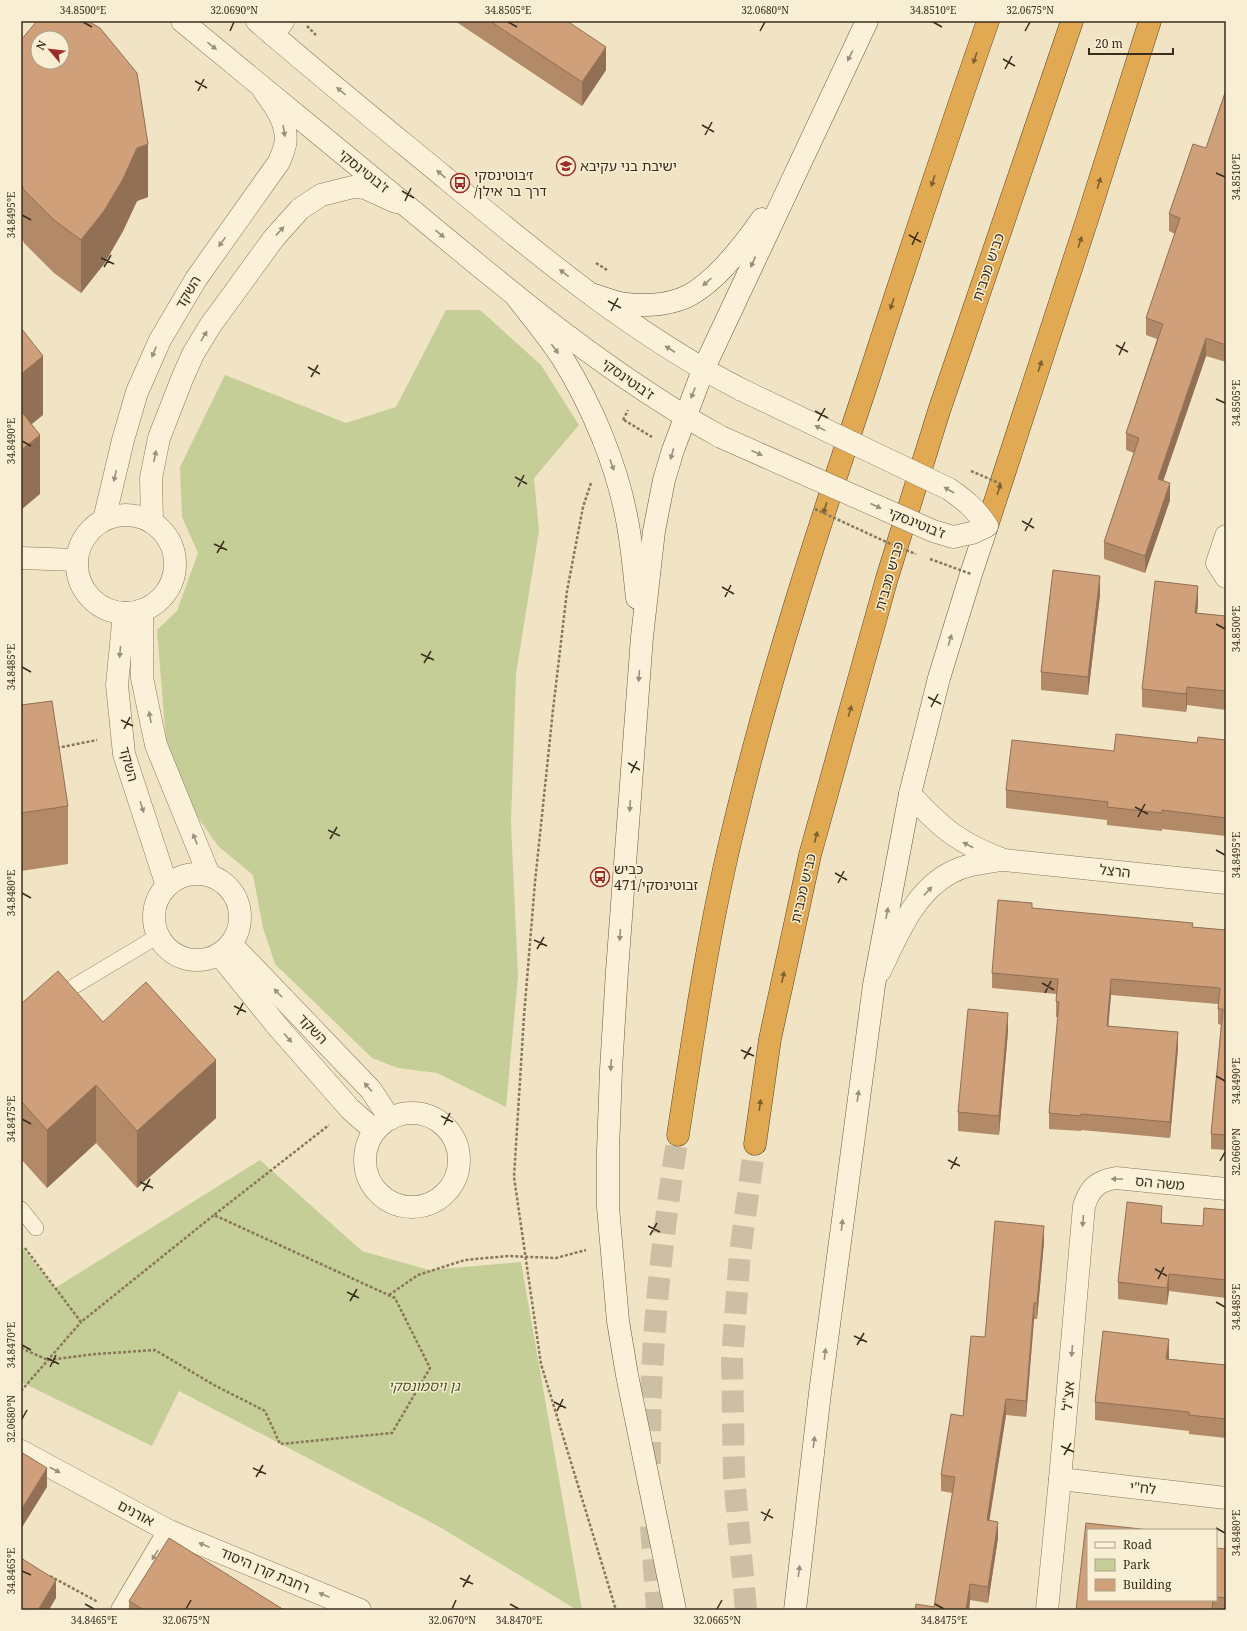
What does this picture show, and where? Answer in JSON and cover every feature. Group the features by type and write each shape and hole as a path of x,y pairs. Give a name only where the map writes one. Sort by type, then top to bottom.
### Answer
{"highway":[{"path":"678,1135 709,945 734,826 772,679 815,539 988,21"},
{"name":"כביש מכבית","path":"755,1144 770,1039 809,863 887,578 939,412 1072,21"},
{"path":"987,526 1150,21"}],"street":[{"name":"ז'בוטינסקי","path":"182,21 515,296 638,387 684,416 721,437 933,531 953,537 972,533 987,526"},
{"path":"675,1610 627,1374 618,1321 608,1207 611,1070 642,637 654,530 664,480 684,416 702,370 867,21"},
{"path":"271,26 506,228 591,294 702,370 949,489 977,511 987,526 970,574 939,678 910,794 874,985 824,1362 794,1610"},
{"name":"השקד","path":"104,520 123,440 137,392 160,340 196,279 279,162 285,144 285,133 282,120 274,105 260,85"},
{"path":"591,294 626,304 644,305 678,300 701,288 730,262 758,226 793,176"},
{"path":"152,522 151,478 159,438 182,379 193,354 210,326 274,238 300,209 321,195 338,190 353,187 365,188 380,193 410,209"},
{"path":"515,296 562,358 578,386 608,453 618,482 627,520 642,637"},
{"path":"120,515 137,516 152,522 164,534 172,548 175,564 172,580 165,593 154,604 133,611 108,610 95,602 84,590 78,576 77,560 81,543 91,529 104,520 120,515"},
{"path":"1226,536 1217,563 1226,577"},
{"path":"21,558 77,560"},
{"name":"השקד","path":"133,611 118,685 124,754 167,886"},
{"path":"133,611 142,678 156,745 209,875"},
{"path":"910,794 934,819 962,842 979,851 1004,860"},
{"path":"874,985 898,932 917,902 936,882 951,872 972,865 1004,860"},
{"name":"הרצל","path":"1004,860 1226,883"},
{"path":"195,873 209,875 223,882 233,892 239,907 240,916 238,931 225,949 209,958 194,960 180,956 167,948 158,936 155,928 154,913 158,898 167,886 179,878 195,873"},
{"name":"השקד","path":"225,949 273,1021 350,1109 382,1125"},
{"name":"השקד","path":"225,949 371,1090 382,1125"},
{"path":"415,1113 430,1117 442,1124 452,1136 458,1150 459,1165 455,1180 447,1192 434,1202 418,1207 402,1207 387,1201 375,1191 367,1177 364,1161 367,1145 382,1125 400,1115 415,1113"},
{"name":"משה הס","path":"1096,1186 1105,1180 1116,1178 1226,1189"},
{"name":"אצ\"ל","path":"1047,1610 1084,1206 1089,1193 1096,1186"},
{"name":"אורנים","path":"21,1451 169,1531 122,1610"},
{"name":"לח\"י","path":"1060,1479 1226,1498"},
{"name":"רחבת קרן היסוד","path":"169,1531 360,1610"}],"lane":[{"path":"21,1018 158,936"},
{"path":"21,1209 36,1228"}],"path":[{"path":"303,21 320,40"},
{"path":"591,260 608,271"},
{"path":"592,479 583,507 567,591 535,882 524,1016 514,1178 541,1364 616,1610"},
{"path":"52,749 122,736"},
{"path":"21,1391 81,1322 214,1215 350,1109"},
{"path":"21,1348 48,1360 96,1354 155,1350 214,1385 265,1411 280,1444 392,1433 430,1368 395,1298 214,1215"},
{"path":"21,1242 81,1322"},
{"path":"389,1296 418,1275 465,1260 508,1256 556,1258 611,1242"},
{"path":"47,1575 100,1603"}],"green space":[{"path":"446,310 480,310 541,365 579,425 534,478 539,531 516,674 511,823 518,976 506,1107 437,1073 398,1068 372,1058 275,964 263,928 253,875 218,846 197,816 166,741 157,630 177,611 198,553 182,517 180,467 225,375 346,423 396,407"},
{"name":"גן ויסמונסקי","path":"260,1160 362,1251 429,1270 521,1262 582,1610 577,1610 438,1526 179,1391 152,1446 21,1382 21,1246 55,1288"}],"building":[{"path":"37,21 88,21 100,28 137,73 148,144 137,148 123,179 104,211 81,240 54,220 24,190 21,183 21,40"},
{"path":"490,21 567,21 606,47 582,82"},
{"path":"1226,90 1226,345 1206,338 1158,479 1170,483 1145,556 1104,542 1139,438 1126,433 1163,324 1146,318 1180,218 1169,214 1193,144 1206,148"},
{"path":"21,328 43,356 21,374"},
{"path":"21,411 40,435 21,450"},
{"path":"1053,570 1100,576 1088,677 1041,672"},
{"path":"1155,581 1198,586 1195,613 1226,616 1226,691 1187,687 1186,694 1142,689"},
{"path":"52,701 68,806 21,813 21,705"},
{"path":"1116,734 1197,743 1198,737 1226,740 1226,818 1162,810 1162,813 1107,807 1108,802 1006,790 1012,740 1114,751"},
{"path":"998,900 1032,903 1032,908 1193,923 1192,927 1226,930 1226,1135 1211,1134 1223,1009 1218,1009 1220,988 1111,979 1107,1026 1178,1032 1170,1122 1081,1114 1081,1116 1049,1113 1059,1002 1056,1001 1058,979 992,973"},
{"path":"58,971 103,1022 146,982 216,1060 137,1131 96,1085 47,1130 21,1101 21,1004"},
{"path":"968,1009 1008,1013 999,1116 958,1112"},
{"path":"1127,1202 1162,1206 1161,1223 1203,1226 1204,1208 1226,1210 1226,1280 1169,1274 1167,1288 1118,1282"},
{"path":"995,1221 1044,1226 1037,1303 1034,1303 1026,1401 1006,1399 987,1520 998,1522 988,1587 970,1584 966,1610 915,1610 916,1604 934,1607 955,1477 941,1475 951,1414 963,1416 971,1336 985,1337"},
{"path":"1103,1331 1169,1339 1166,1359 1226,1365 1226,1419 1189,1415 1189,1412 1095,1402"},
{"path":"21,1452 47,1468 21,1510"},
{"path":"1086,1523 1141,1529 1087,1529 1087,1601 1213,1601 1212,1610 1076,1610"},
{"path":"169,1538 284,1610 144,1610 129,1601"},
{"path":"1217,1548 1226,1549 1226,1598 1217,1597"},
{"path":"21,1558 56,1580 38,1610 21,1610"}],"tunnel":[{"path":"650,1464 650,1423 657,1299 666,1217 678,1135"},
{"path":"746,1610 734,1477 732,1358 740,1253 755,1144"},
{"path":"651,1526 657,1610"}],"place":[{"name":"ישיבת בני עקיבא","path":"566,166"},
{"name":"ז׳בוטינסקי /דרך בר אילן","path":"460,183"},
{"name":"כביש 471/זבוטינסקי","path":"600,877"}]}
